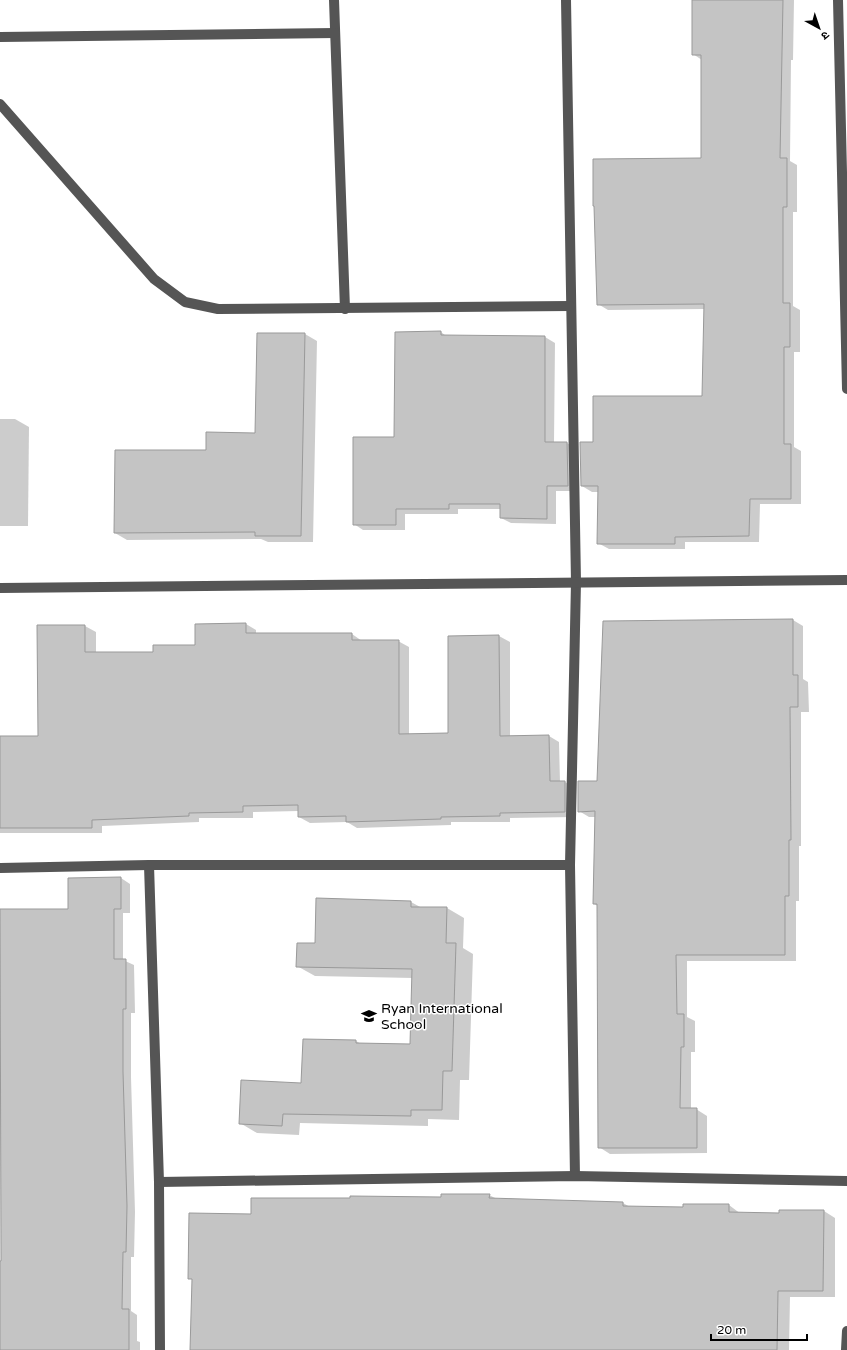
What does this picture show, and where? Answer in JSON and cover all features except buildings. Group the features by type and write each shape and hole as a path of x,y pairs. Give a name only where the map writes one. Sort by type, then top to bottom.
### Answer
{"street":[{"path":"334,0 345,309"},
{"path":"566,0 570,306 576,582 570,865 575,1176"},
{"path":"838,0 847,389"},
{"path":"0,37 335,33"},
{"path":"0,104 154,279 185,302 218,309 570,306"},
{"path":"0,588 847,580"},
{"path":"0,868 149,865 570,865"},
{"path":"149,865 159,1182 160,1350"},
{"path":"159,1182 575,1176 847,1181"},
{"path":"846,1350 847,1330"}],"place":[{"name":"Ryan International School","path":"369,1016"}]}
